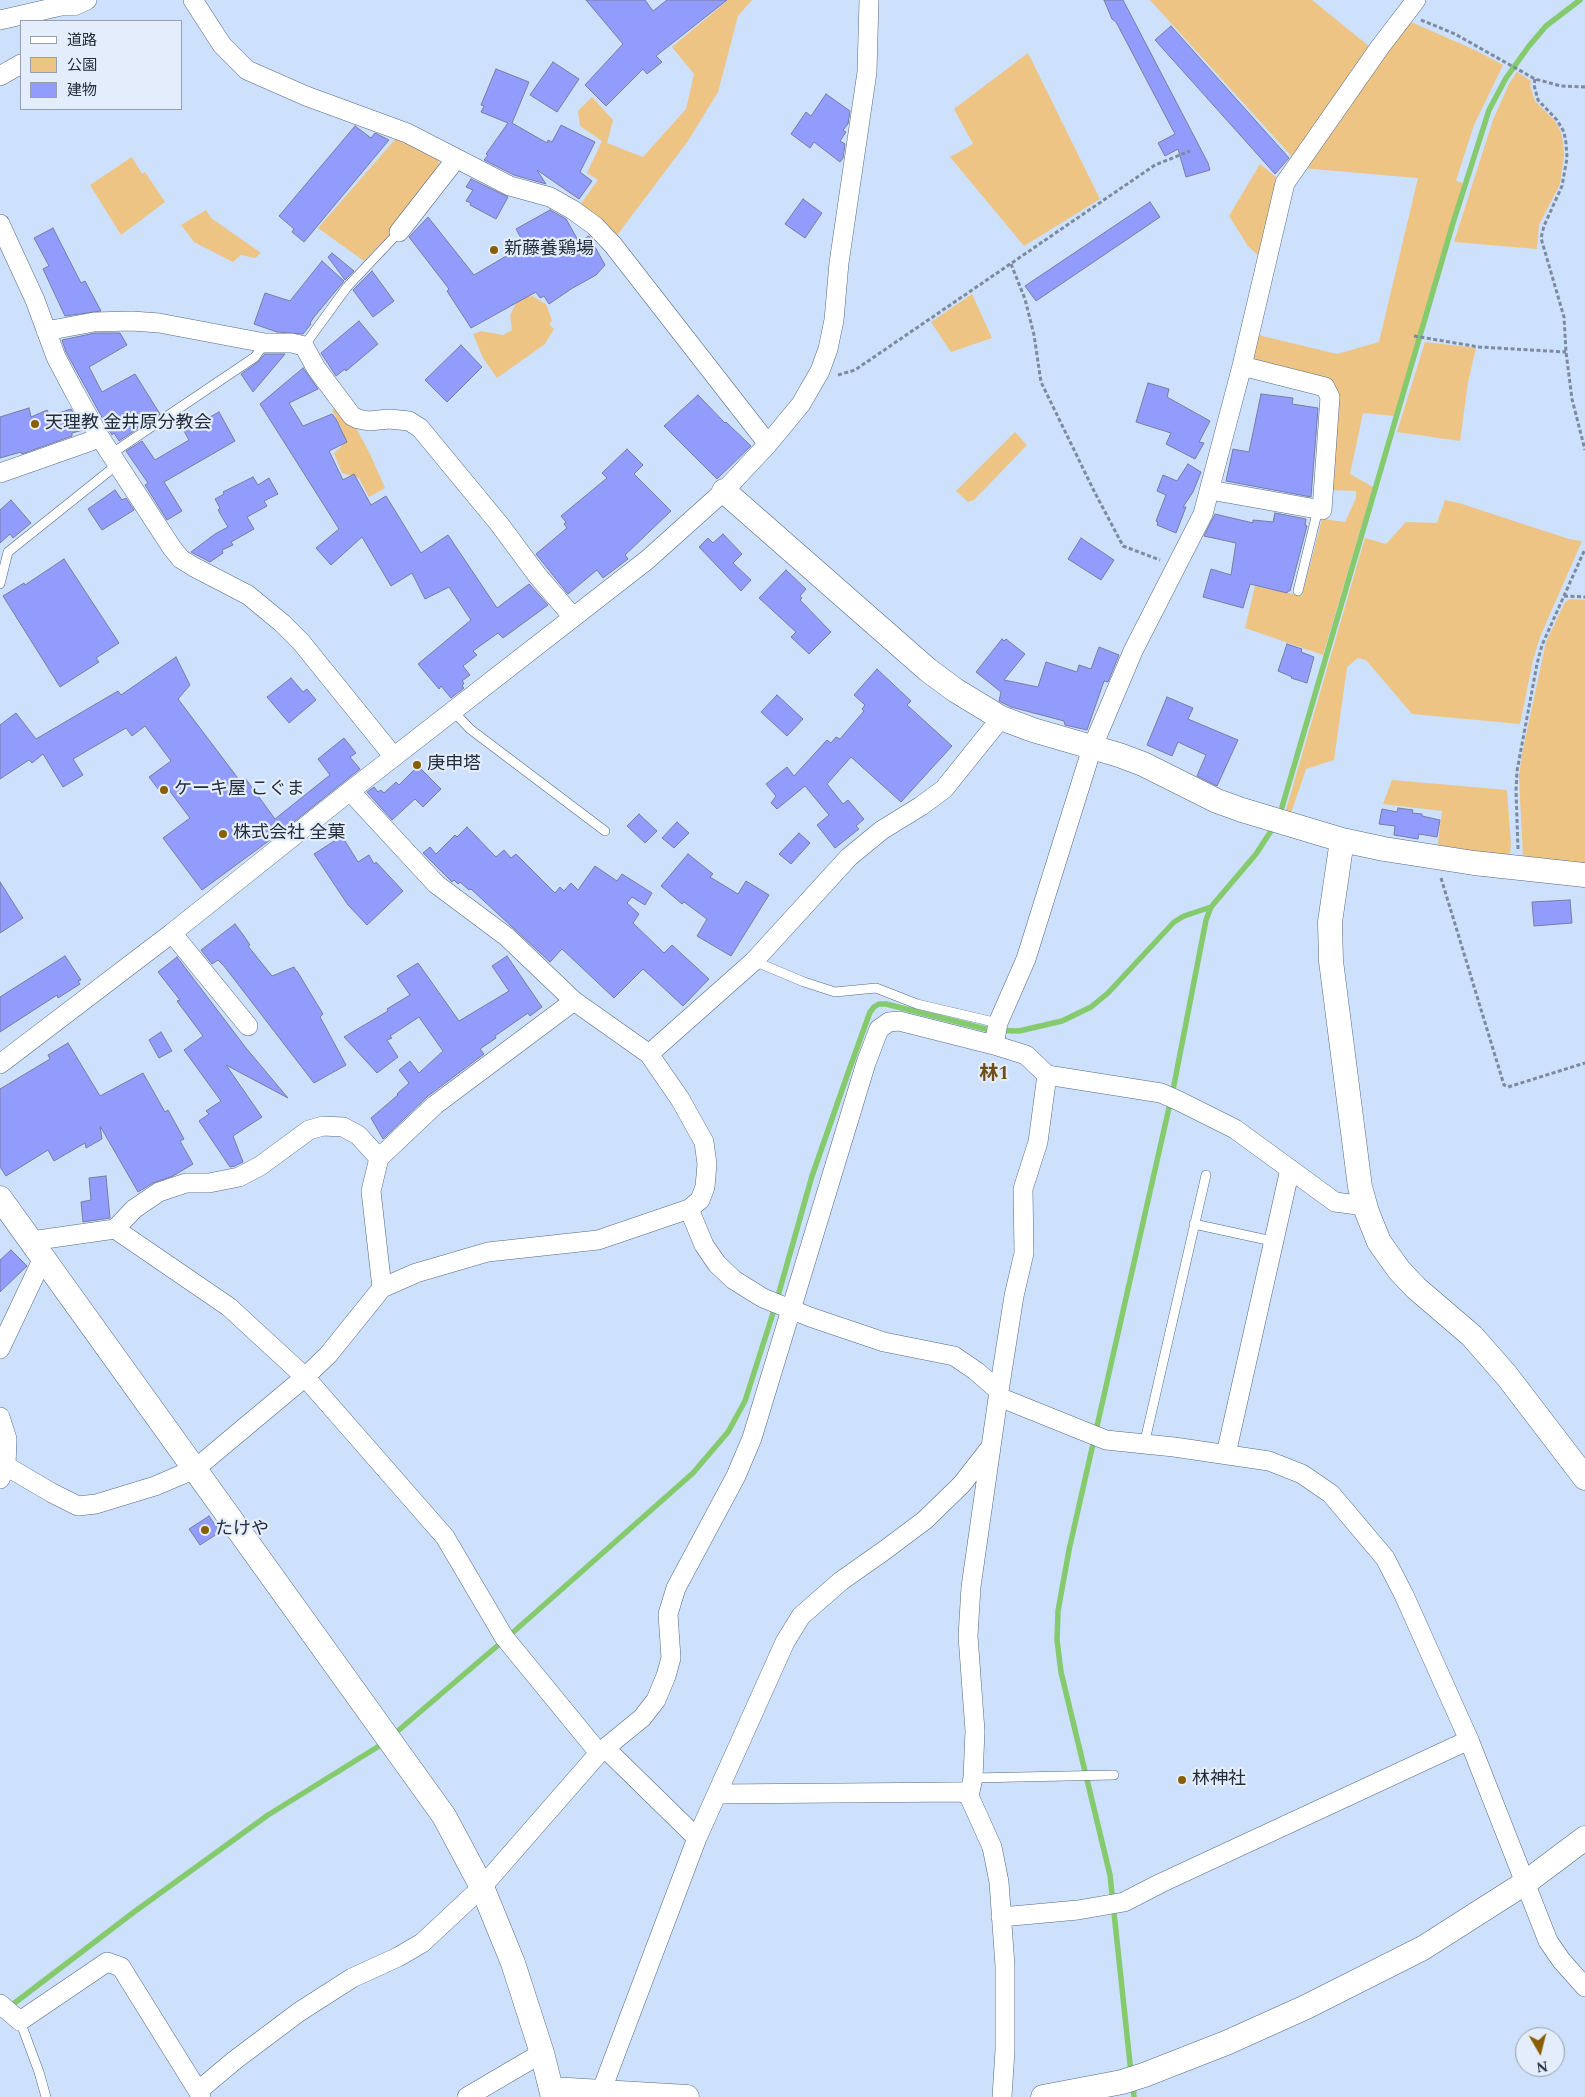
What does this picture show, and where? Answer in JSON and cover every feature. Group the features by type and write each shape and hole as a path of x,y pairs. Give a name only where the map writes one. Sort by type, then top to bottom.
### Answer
{"street":[{"path":"193,0 222,45 248,70 306,96 407,133 510,186 550,197 573,210 595,226 613,245 768,444"},
{"path":"0,1064 172,933 350,791 647,560 724,491 768,444 800,404 820,371 828,349 834,320 839,263 867,72 869,0"},
{"path":"0,20 60,6 77,9"},
{"path":"994,1045 998,1023 1026,959 1092,748 1133,651 1203,514 1242,366 1285,183 1380,47 1412,6"},
{"path":"0,76 20,65"},
{"path":"399,232 456,159"},
{"path":"0,224 35,300 56,357 99,436 172,548 181,559 248,595 282,623 301,642 394,757"},
{"path":"46,331 94,322 132,321 159,323 265,343 292,343 304,346 316,368 352,416 369,421 409,421 420,428 500,525 537,575 574,617"},
{"path":"1210,490 1322,510 1330,397 1324,387 1242,366"},
{"path":"0,473 91,441 99,436"},
{"path":"724,491 928,670 955,690 1000,718 1032,730 1119,755 1142,764 1217,801 1242,810 1342,840 1440,858 1585,875"},
{"path":"648,1054 754,961 849,856 882,830 944,789 1000,718"},
{"path":"0,1417 7,1439 3,1472 78,1506 96,1504 155,1486 195,1469 305,1377 328,1355 382,1288 416,1272 488,1252 598,1240 689,1209 700,1200 705,1187 707,1164 704,1142 680,1099 648,1054 574,1001 507,937 436,884 350,791"},
{"path":"1342,840 1330,922 1331,960 1359,1177 1365,1206 1379,1242 1399,1270 1416,1288 1472,1336 1507,1376 1585,1478"},
{"path":"172,933 248,1026"},
{"path":"382,1288 372,1191 380,1158 435,1105 574,1001"},
{"path":"0,2004 20,2021 107,1962 121,1967 200,2094 235,2060 300,2012 352,1978 398,1958 422,1943 482,1887 602,1751 642,1718 656,1700 671,1658 668,1614 676,1588 736,1476 752,1438 866,1063 879,1029 888,1022 899,1021 1026,1055 1047,1075 1161,1093 1235,1129 1335,1202 1365,1206"},
{"path":"1002,2097 1005,2050 1006,1966 999,1882 992,1847 971,1787 975,1731 968,1636 971,1587 990,1448 1014,1296 1024,1253 1023,1189 1038,1142 1047,1075"},
{"path":"37,1250 115,1229 134,1209 159,1192 186,1183 209,1183 239,1177 260,1166 309,1130 323,1126 343,1127 358,1135 380,1158"},
{"path":"1226,1454 1272,1241 1290,1169"},
{"path":"0,1198 382,1727 444,1816 482,1887 514,1963 542,2053 552,2093 601,2092 687,2097"},
{"path":"689,1209 704,1245 717,1264 734,1280 763,1298 810,1317 884,1342 954,1356 976,1370 999,1394 1106,1440 1269,1461 1302,1474 1331,1494 1366,1533 1385,1558 1404,1595 1468,1740 1548,1941 1561,1960 1585,1987"},
{"path":"115,1229 229,1307 305,1377 445,1537 504,1637 602,1751 697,1838"},
{"path":"0,1349 37,1250"},
{"path":"601,2092 697,1838 785,1642 801,1616 841,1581 924,1520 962,1484 990,1448"},
{"path":"1001,1917 1078,1910 1124,1902 1170,1878 1468,1740"},
{"path":"717,1794 962,1792 971,1787"},
{"path":"1043,2097 1133,2079 1226,2044 1306,2007 1423,1948 1525,1883 1585,1838"},
{"path":"467,2097 542,2053"}],"lane":[{"path":"304,346 347,288 399,232"},
{"path":"0,584 8,552 114,459 255,357 265,343"},
{"path":"1298,591 1318,509"},
{"path":"453,711 470,729 605,831"},
{"path":"754,961 804,982 835,992 876,988 918,1004 998,1023"},
{"path":"1144,1445 1206,1175"},
{"path":"1194,1224 1272,1241"},
{"path":"971,1787 1114,1775"},
{"path":"20,2021 46,2097"}],"path":[{"path":"1412,6 1535,79 1561,86 1585,87"},
{"path":"1535,79 1534,85 1538,100 1557,120 1564,132 1566,143 1567,158 1562,186 1544,226 1541,238 1564,316 1572,399 1585,450"},
{"path":"820,371 837,376 855,370 1155,165 1190,151"},
{"path":"1011,264 1025,299 1034,335 1041,382 1117,536 1123,546 1177,567"},
{"path":"1414,336 1479,347 1566,352"},
{"path":"1518,867 1516,791 1520,751 1542,645 1585,549"},
{"path":"1564,596 1585,597"},
{"path":"1440,858 1439,874 1504,1085 1508,1088 1585,1063"}],"green space":[{"path":"728,0 752,0 738,16 718,92 688,141 615,238 594,213 580,205 598,180 587,173 602,141 580,126 578,111 592,97 613,120 607,143 643,157 686,109 694,74 672,47"},
{"path":"1150,0 1312,0 1370,47 1296,161"},
{"path":"1411,22 1477,51 1503,65 1474,125 1456,181 1464,183 1395,416 1363,413 1350,474 1373,487 1323,655 1245,628 1255,586 1302,596 1322,519 1345,522 1356,498 1356,491 1328,490 1337,399 1257,366 1248,357 1254,334 1337,354 1379,342 1418,178 1301,168 1406,24"},
{"path":"1028,53 1100,199 1024,246 950,157 973,144 954,109"},
{"path":"1517,72 1531,81 1530,86 1535,101 1555,121 1561,132 1563,143 1564,155 1560,184 1539,225 1537,249 1454,242 1493,120 1509,84"},
{"path":"398,136 438,156 439,165 398,227 364,261 318,228"},
{"path":"132,157 142,174 145,172 165,202 121,235 90,185"},
{"path":"1260,164 1283,183 1261,258 1248,246 1229,216"},
{"path":"206,210 211,218 261,253 255,258 241,255 233,262 194,242 181,225"},
{"path":"972,294 992,338 951,352 931,322"},
{"path":"532,296 546,304 552,321 549,324 554,329 545,344 497,378 483,358 473,334 481,331 503,335 512,330 510,315 519,298"},
{"path":"1425,342 1476,348 1468,382 1460,441 1397,432"},
{"path":"336,408 356,428 385,488 369,497 359,478 342,473 334,453 341,447 344,434 332,410"},
{"path":"1015,432 1027,445 974,500 968,502 956,491"},
{"path":"1445,500 1569,539 1582,541 1540,637 1533,660 1520,724 1412,714 1366,660 1358,658 1347,667 1334,760 1306,769 1291,813 1286,810 1365,538 1386,544 1406,522 1437,523"},
{"path":"1570,599 1585,600 1585,865 1523,858 1519,776 1522,754 1546,642 1565,602"},
{"path":"1392,780 1507,790 1511,846 1509,857 1437,849 1442,811 1383,804"}],"building":[{"path":"586,0 645,0 653,11 667,0 727,0 656,56 662,62 647,74 643,69 606,106 585,85 623,44"},
{"path":"1104,0 1123,0 1210,170 1186,177 1178,149 1165,156 1158,143 1175,134 1116,22 1112,19"},
{"path":"1171,26 1289,158 1275,174 1155,40"},
{"path":"553,62 579,79 557,112 530,95"},
{"path":"496,69 529,82 512,123 547,143 548,140 552,142 561,125 595,142 580,172 592,181 579,199 537,170 546,184 514,175 484,160 488,155 486,154 508,123 481,112 484,106 481,105"},
{"path":"826,94 850,111 848,124 843,130 846,132 840,141 845,144 843,158 840,162 814,142 810,148 791,134 806,112 811,116"},
{"path":"355,126 371,138 375,133 389,140 304,242 292,232 294,229 279,216"},
{"path":"471,179 508,197 496,219 466,201 473,190 466,187"},
{"path":"803,199 822,213 805,238 785,224"},
{"path":"1150,202 1160,217 1036,301 1025,286"},
{"path":"550,210 566,219 579,242 589,236 605,265 596,275 549,304 544,296 540,298 536,292 471,328 447,291 449,289 409,237 428,217 474,275 525,245 516,229"},
{"path":"53,228 81,283 85,281 101,311 65,316 43,269 49,266 34,238"},
{"path":"332,253 354,271 345,280 328,257"},
{"path":"322,261 344,281 314,317 303,334 277,332 254,324 265,293 290,301"},
{"path":"372,271 394,301 373,317 353,290"},
{"path":"359,321 378,344 346,371 345,369 336,376 321,353"},
{"path":"95,333 120,333 127,345 89,367 102,392 135,374 160,414 119,441 114,433 112,435 109,430 66,352 62,340"},
{"path":"461,345 482,367 447,402 425,380"},
{"path":"265,354 285,354 253,392 241,374 258,362"},
{"path":"303,368 318,389 289,403 303,426 332,414 336,419 347,442 329,451 343,480 354,474 371,505 386,496 421,553 448,535 497,608 529,584 548,605 503,638 498,633 473,651 477,655 463,666 470,675 462,681 464,688 451,698 441,686 439,689 418,664 471,620 449,587 425,599 412,573 391,586 362,537 331,565 316,548 339,529 260,404"},
{"path":"1148,383 1169,389 1167,397 1210,421 1199,442 1204,443 1195,459 1166,444 1171,433 1136,422"},
{"path":"1261,394 1293,398 1292,404 1318,408 1311,497 1226,481 1233,449 1249,452"},
{"path":"698,395 751,446 717,479 664,426"},
{"path":"29,408 31,417 47,410 50,416 71,409 83,430 72,433 72,436 22,454 21,452 0,458 0,417"},
{"path":"219,412 235,441 164,482 182,511 167,520 145,485 148,483 126,451 142,441 155,460 189,440 184,431"},
{"path":"627,449 643,465 634,474 671,511 625,555 628,559 603,578 597,570 568,594 536,554 567,528 564,524 566,522 561,516 607,478 602,473"},
{"path":"1188,464 1201,472 1193,492 1183,507 1186,507 1176,533 1157,525 1158,522 1156,521 1166,495 1157,491 1163,475 1177,481"},
{"path":"253,477 258,485 269,478 278,494 264,501 267,506 247,517 254,529 231,542 233,545 222,550 223,553 210,562 191,552 228,527 218,510 220,508 215,499 224,494 223,492"},
{"path":"115,490 122,500 126,498 134,510 102,530 88,509"},
{"path":"11,500 31,523 13,538 10,534 0,543 0,510"},
{"path":"1275,513 1306,519 1305,525 1307,526 1290,591 1287,593 1250,584 1243,608 1203,597 1211,569 1231,575 1236,543 1204,536 1215,514 1253,523 1253,520 1273,522"},
{"path":"723,534 742,554 733,563 751,580 741,591 699,547 708,538 713,543"},
{"path":"1081,538 1114,560 1101,580 1068,559"},
{"path":"64,559 119,643 96,658 99,662 60,687 3,596 24,583 25,585"},
{"path":"786,570 806,589 800,596 802,598 800,600 831,632 809,654 791,637 796,632 759,598"},
{"path":"1002,639 1004,641 1006,639 1025,654 1004,680 1038,687 1046,662 1077,672 1079,665 1091,669 1099,647 1119,655 1108,682 1104,681 1087,730 1065,725 1064,721 1011,707 999,701 1001,692 976,672"},
{"path":"1287,644 1302,649 1301,652 1314,657 1307,683 1278,671"},
{"path":"176,657 190,685 178,699 240,781 245,778 275,819 330,775 318,759 344,738 356,753 350,757 360,769 285,829 202,890 163,838 190,818 169,790 162,794 149,777 171,761 145,726 132,736 126,728 73,759 83,775 63,787 43,754 32,763 29,760 0,779 0,725 16,713 36,739 118,691 121,695"},
{"path":"877,669 911,701 907,705 952,746 901,802 851,757 827,784 843,804 848,800 864,819 856,826 859,829 835,848 817,825 829,815 805,786 777,809 771,803 776,796 766,784 787,767 794,776 827,740 831,743 836,737 840,739 864,711 862,709 865,705 854,695"},
{"path":"291,678 303,692 307,689 316,700 289,723 267,697"},
{"path":"777,695 803,719 787,736 761,712"},
{"path":"1167,697 1193,708 1188,719 1238,740 1217,786 1197,776 1206,755 1178,742 1172,756 1147,745"},
{"path":"418,766 441,789 423,807 415,799 392,820 367,792 374,787 378,792 381,790 384,793 396,782 399,785"},
{"path":"1398,808 1413,810 1412,813 1440,820 1437,837 1419,834 1418,839 1394,835 1395,826 1379,824 1382,809 1397,812"},
{"path":"639,814 657,831 645,843 627,826"},
{"path":"677,822 689,833 674,848 662,838"},
{"path":"467,827 496,857 504,850 511,858 516,854 555,893 560,887 564,891 571,883 578,890 595,866 617,881 622,874 652,893 645,905 632,897 627,903 639,914 633,923 664,953 672,945 709,979 683,1006 643,969 614,998 562,949 550,962 471,889 469,890 460,882 458,884 454,880 452,882 423,853 430,847 436,854 455,835 457,837"},
{"path":"799,833 810,843 791,864 779,854"},
{"path":"342,836 358,862 369,855 374,864 376,862 403,891 367,925 348,905 314,854"},
{"path":"688,854 713,874 710,877 738,894 746,881 769,895 731,956 697,936 707,919 684,902 682,904 661,886"},
{"path":"0,882 23,918 0,933"},
{"path":"1570,900 1572,923 1534,926 1532,902"},
{"path":"235,924 250,945 248,946 272,976 294,967 323,1014 320,1017 346,1065 314,1083 224,966 218,960 212,964 201,950"},
{"path":"65,956 81,980 78,981 80,984 58,998 57,995 0,1032 0,997"},
{"path":"507,956 542,1007 530,1016 528,1013 495,1036 496,1038 480,1049 484,1054 428,1096 383,1139 371,1118 409,1083 399,1070 410,1061 419,1073 443,1051 419,1017 387,1040 398,1057 377,1073 344,1037 388,1011 387,1009 410,995 397,976 418,963 459,1021 509,991 492,966"},
{"path":"177,957 246,1048 288,1098 226,1065 262,1117 233,1136 243,1162 235,1166 230,1167 199,1121 209,1114 206,1111 221,1101 184,1050 203,1036 177,1001 180,1000 158,972"},
{"path":"161,1032 172,1051 159,1058 149,1040"},
{"path":"68,1043 100,1096 143,1073 165,1112 168,1110 184,1139 180,1141 193,1164 173,1176 153,1183 138,1192 100,1126 102,1139 86,1148 85,1143 54,1161 48,1150 6,1176 0,1167 0,1089 50,1059 48,1055"},
{"path":"106,1176 110,1218 83,1222 81,1202 91,1200 89,1178"},
{"path":"11,1250 27,1266 0,1292 0,1260"},
{"path":"209,1516 220,1532 200,1545 189,1529"}],"waterway":[{"path":"1282,807 1453,223 1489,110 1506,78 1529,46 1546,26 1580,0"},
{"path":"1131,2073 1110,1875 1061,1672 1057,1640 1058,1611 1069,1550 1173,1090 1206,920 1211,907 1256,854 1271,831"},
{"path":"393,1735 510,1635 693,1473 728,1432 745,1401 774,1310 812,1176 870,1012 874,1007 879,1004 886,1004 990,1030 1019,1031 1062,1021 1091,1007 1108,993 1174,922 1184,916 1211,907"},
{"path":"8,2008 134,1912 268,1815 384,1743"},
{"path":"1133,2084 1134,2097"}],"place":[{"name":"新藤養鶏場","path":"494,250"},
{"name":"天理教 金井原分教会","path":"35,424"},
{"name":"庚申塔","path":"417,765"},
{"name":"ケーキ屋 こぐま","path":"164,790"},
{"name":"株式会社 全菓","path":"223,834"},
{"name":"たけや","path":"205,1530"},
{"name":"林神社","path":"1182,1780"}],"district":[{"name":"林1","path":"994,1075"}]}
